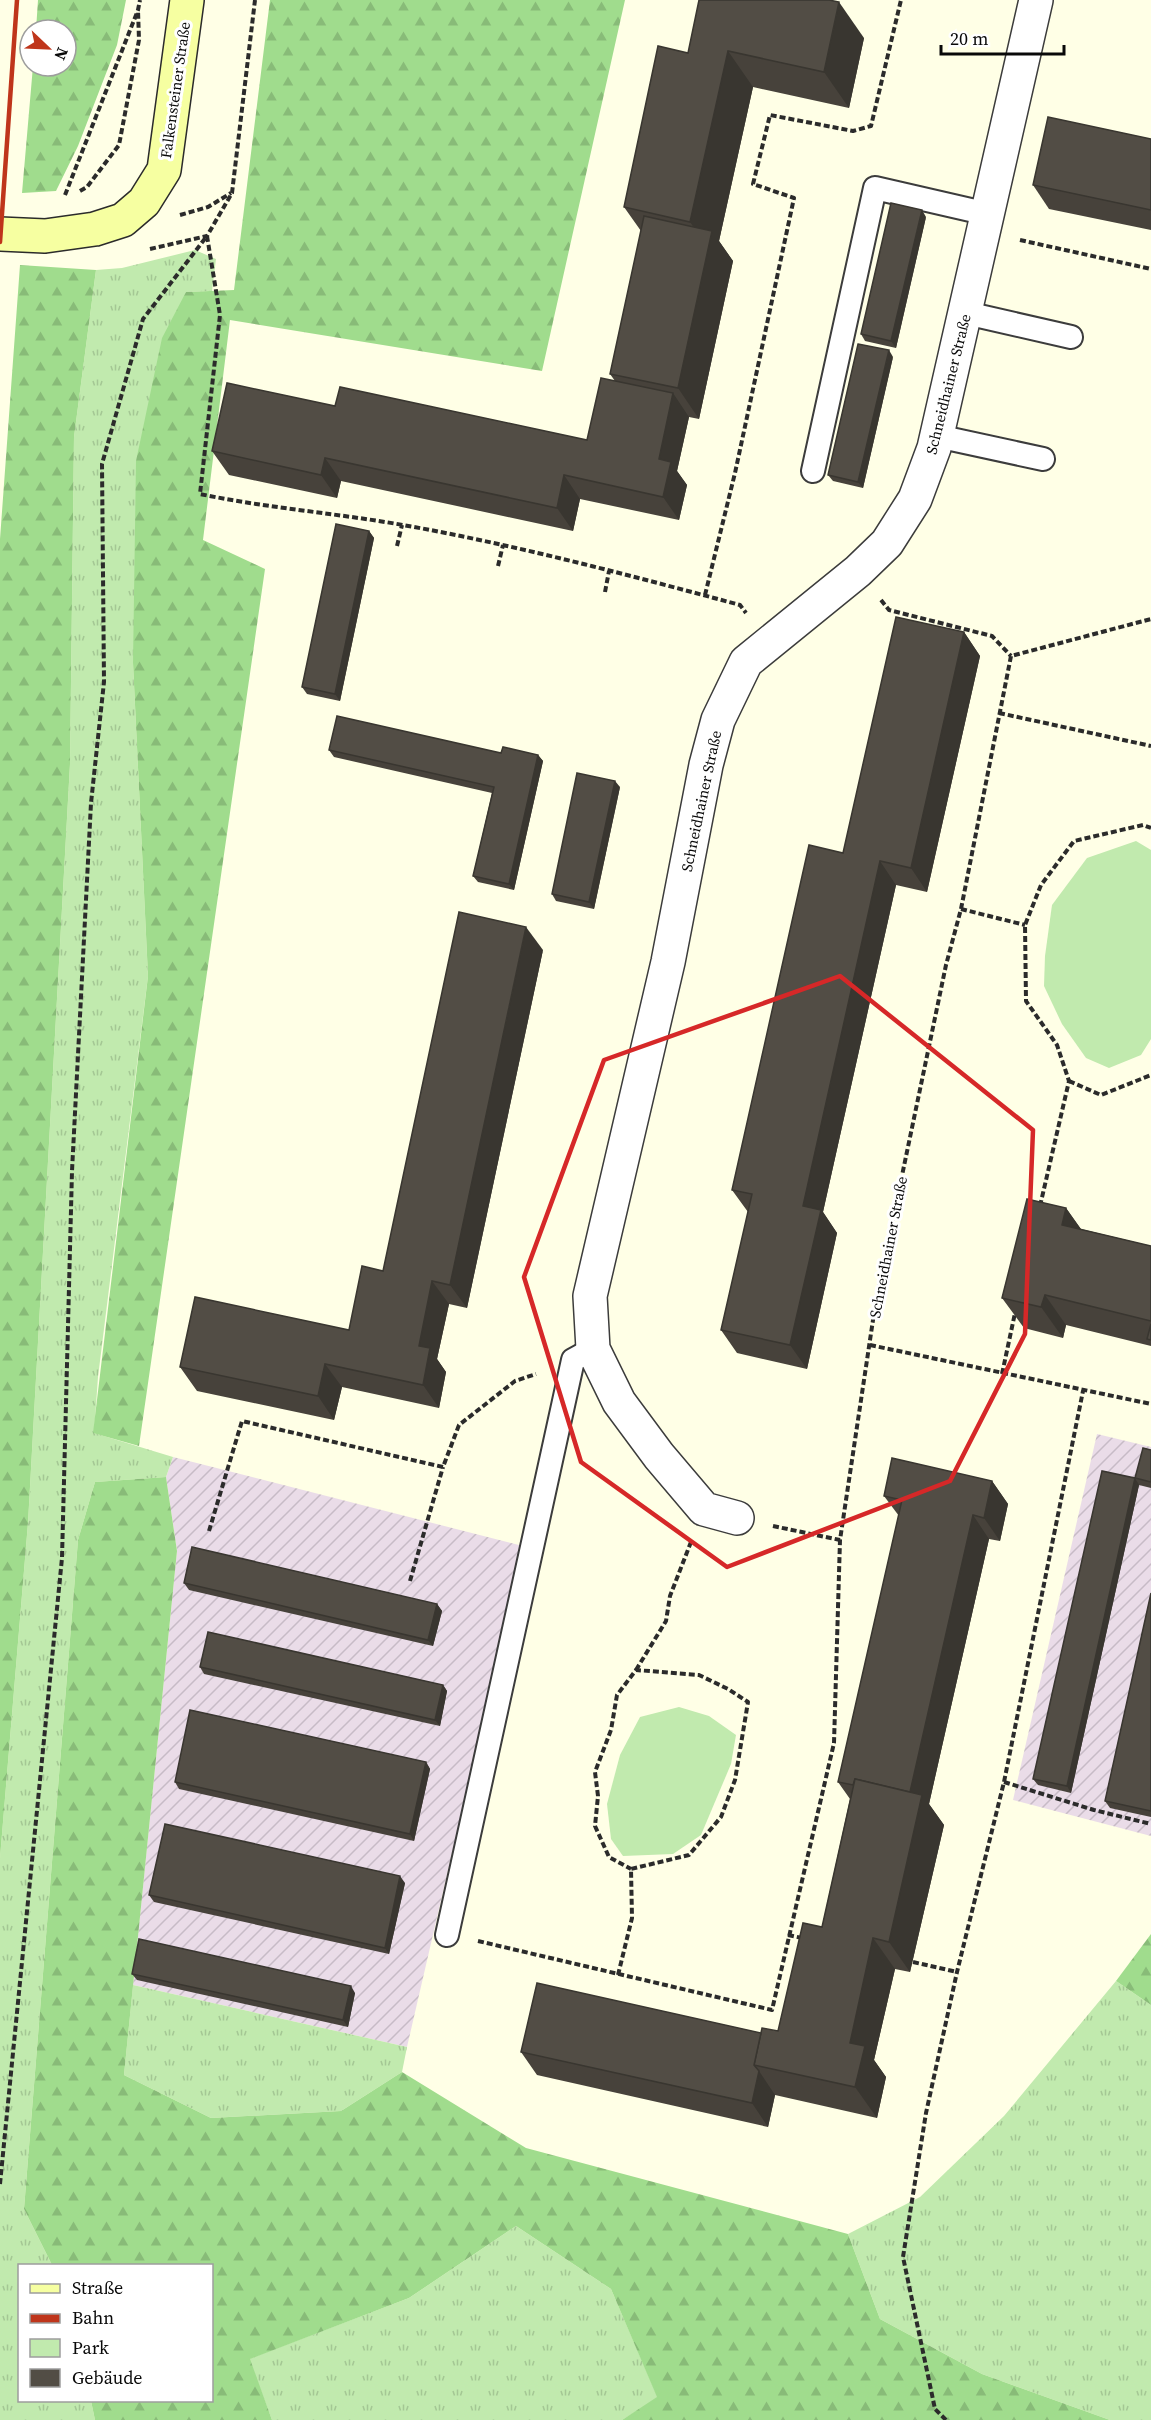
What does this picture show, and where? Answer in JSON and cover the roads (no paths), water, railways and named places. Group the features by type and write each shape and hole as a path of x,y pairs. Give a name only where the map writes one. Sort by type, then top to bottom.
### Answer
{"main road":[{"name":"Falkensteiner Straße","path":"0,234 45,236 95,230 123,220 144,202 164,170 187,0"}],"street":[{"name":"Schneidhainer Straße","path":"737,1518 704,1509 659,1456 583,1355 590,1296 668,962 706,765 718,720 746,662 858,571 888,543 915,499 937,436 1036,0"}],"lane":[{"path":"813,471 875,188 986,223"},
{"path":"966,313 1071,337"},
{"path":"937,436 1043,459"},
{"path":"447,1935 583,1355"}],"railway":[{"path":"0,242 17,0"}]}
